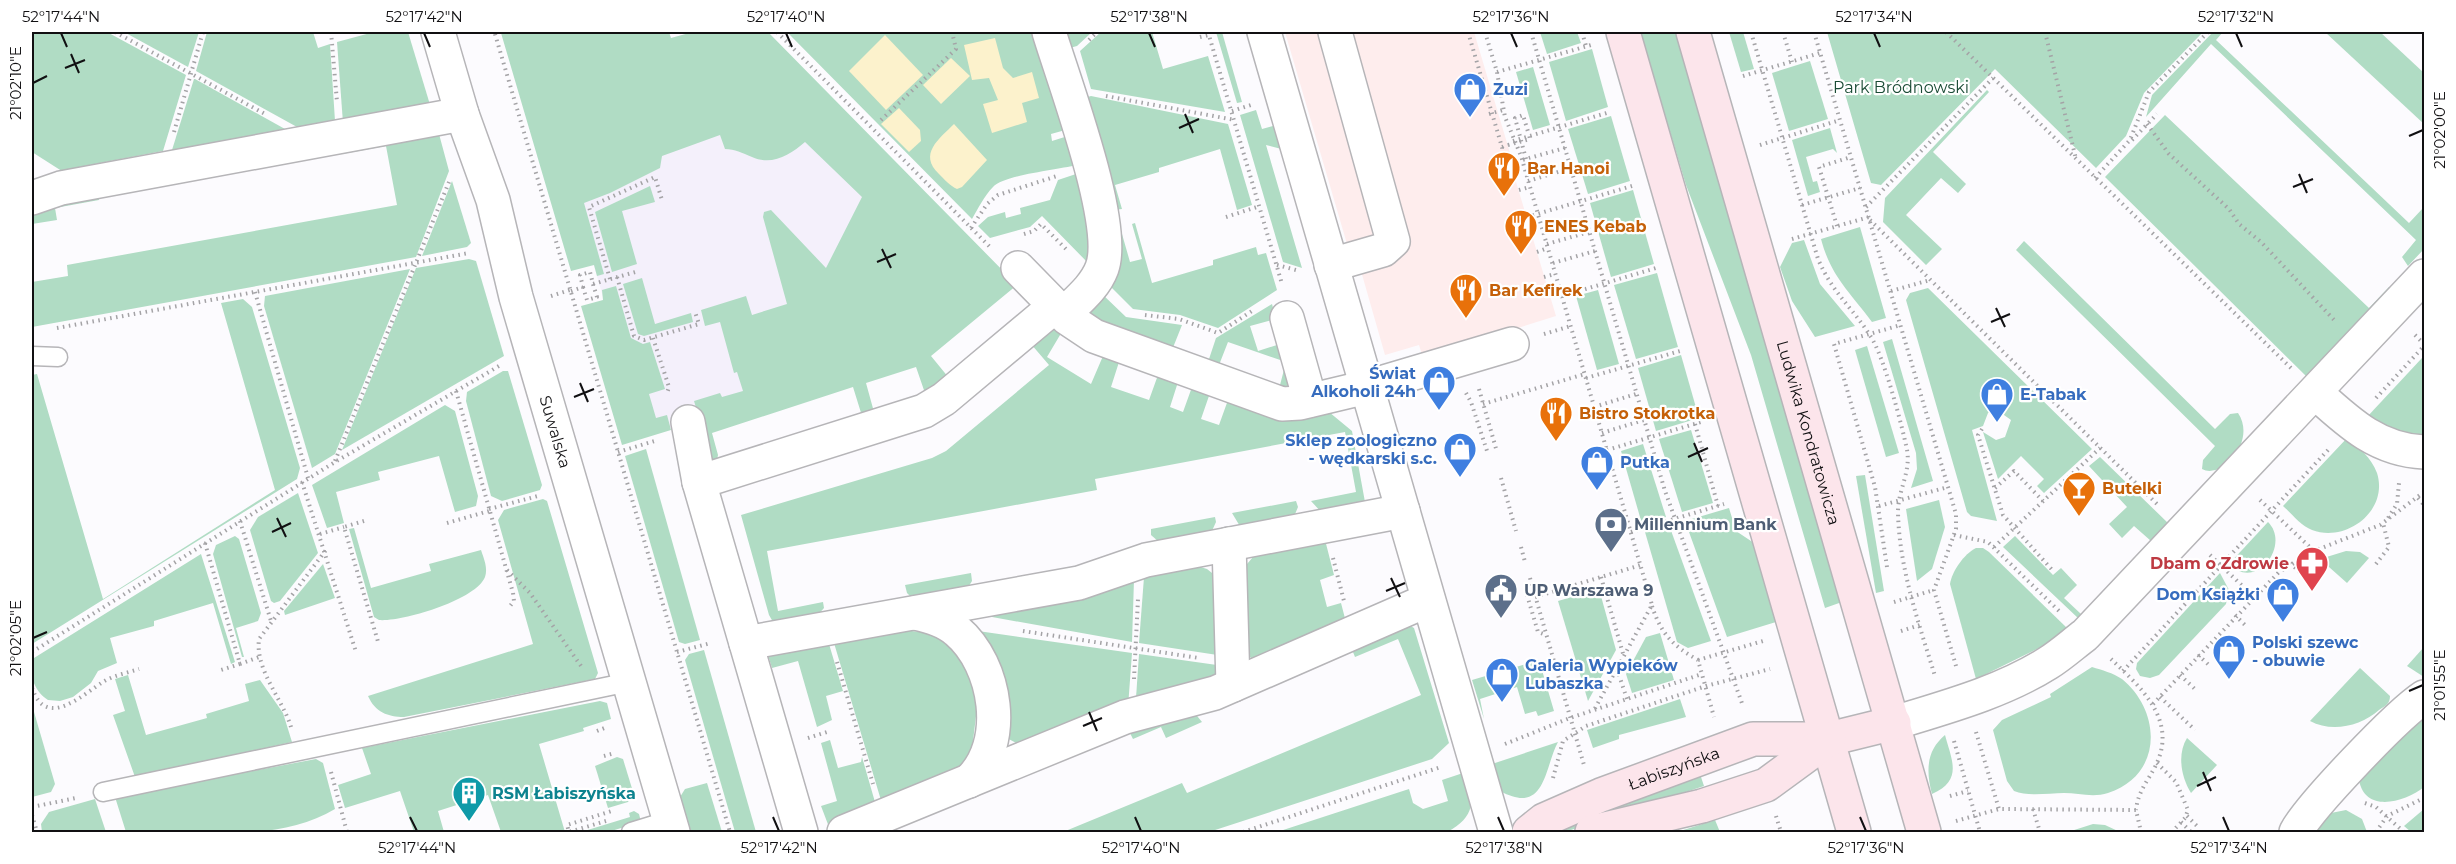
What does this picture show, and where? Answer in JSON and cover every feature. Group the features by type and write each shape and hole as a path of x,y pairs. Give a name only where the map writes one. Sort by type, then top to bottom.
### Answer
{"main road":[{"name":"Ludwika Kondratowicza","path":"1693,32 1894,723 1938,827"},
{"path":"1609,38 1829,739 1854,832"},
{"name":"Łabiszyńska","path":"1537,826 1601,795 1753,739 1829,739 1894,723"},
{"name":"Łabiszyńska","path":"1592,832 1680,812 1766,785 1829,739"}],"street":[{"path":"699,482 912,416 931,408 1096,279 1103,265 1106,248 1100,204 1049,32"},
{"path":"1264,32 1496,832"},
{"path":"1331,265 1383,250 1393,241 1335,32"},
{"name":"Suwalska","path":"444,33 462,114 493,200 516,297 671,826"},
{"path":"32,198 61,188 462,114"},
{"path":"1018,268 1081,329 1099,338 1277,403 1290,404 1367,387 1512,344"},
{"path":"1894,723 1967,700 2015,681 2049,663 2085,635 2424,276"},
{"path":"1285,304 1310,400"},
{"path":"2315,392 2351,425 2381,443 2405,451 2424,452"},
{"path":"688,422 699,482 801,832"},
{"path":"746,643 1079,583 1140,562 1403,511"},
{"path":"1229,544 1232,674"},
{"path":"844,832 1131,715 1195,700 1232,674 1365,628 1428,600"},
{"path":"915,613 931,616 957,631 978,657 986,674 992,706 990,745 980,771 969,781"},
{"path":"2296,832 2333,787 2407,710 2424,697"}],"lane":[{"path":"32,356 58,357"},
{"path":"103,792 629,682"},
{"path":"631,832 671,826"}],"path":[{"path":"115,32 191,73 327,139 331,32"},
{"path":"162,170 203,32"},
{"path":"777,32 986,244 1004,261 1018,268"},
{"path":"881,120 956,49 952,32"},
{"path":"1468,32 1504,154 1511,162 1564,148"},
{"path":"1485,32 1497,72 1503,110 1513,141 1524,160"},
{"path":"1531,32 1649,438 1675,519 1725,652 1744,711"},
{"path":"1582,32 1586,46"},
{"path":"1751,32 1810,234 1827,280 1869,334 1878,351 1907,450 1908,470 1899,501 1900,527 1912,596 1938,686"},
{"path":"1783,32 1792,62"},
{"path":"1814,32 1956,514 1956,529 1934,590 1958,673"},
{"path":"1946,32 2315,392"},
{"path":"2045,32 2076,160"},
{"path":"2125,147 2135,130 2144,98 2208,32"},
{"path":"1200,37 1209,33 1260,206 1285,304"},
{"path":"495,34 730,832"},
{"path":"1497,72 1609,38"},
{"path":"1739,77 1820,53"},
{"path":"1866,208 1993,78"},
{"path":"1066,88 1234,120"},
{"path":"1489,114 1503,110"},
{"path":"1513,141 1520,136 1614,111"},
{"path":"2095,178 2157,114"},
{"path":"1502,147 1530,139 1523,116 1515,118 1520,136 1524,160 1528,181 1652,606 1665,636 1680,650 1698,660 1716,723"},
{"path":"1759,145 1840,120"},
{"path":"2147,124 2169,154 2229,209 2239,224 2261,242 2332,319 2364,340"},
{"path":"1837,226 1819,166 1851,157"},
{"path":"971,228 987,204 998,195 1089,165"},
{"path":"1528,181 1571,168"},
{"path":"610,279 589,207 655,177 662,200"},
{"path":"335,462 450,180"},
{"path":"1527,217 1636,185"},
{"path":"1519,190 1530,187"},
{"path":"1802,205 1860,188"},
{"path":"1226,216 1260,206"},
{"path":"1792,239 1869,218"},
{"path":"1869,218 2184,531 2253,596"},
{"path":"1015,236 1034,231 1041,224 1096,279"},
{"path":"1537,252 1547,246 1589,232"},
{"path":"986,244 996,241"},
{"path":"1553,263 1595,251"},
{"path":"55,328 479,252"},
{"path":"1562,296 1659,267"},
{"path":"593,284 639,271"},
{"path":"590,272 593,284 597,297 587,300 580,275 590,272"},
{"path":"1544,277 1555,274"},
{"path":"617,277 634,336 644,340 699,324 695,312"},
{"path":"1891,291 1930,280"},
{"path":"571,291 583,287"},
{"path":"255,292 308,478"},
{"path":"1139,314 1179,319 1218,333 1253,310"},
{"path":"1888,576 1879,507 1834,344 1900,325"},
{"path":"653,338 669,387 666,396"},
{"path":"2123,671 2424,346"},
{"path":"1483,404 1684,350"},
{"path":"273,356 280,354"},
{"path":"1469,356 1497,452"},
{"path":"32,652 308,478 501,365"},
{"path":"1462,390 1471,402 1488,454"},
{"path":"456,392 506,570 513,598 510,606"},
{"path":"1594,407 1636,394"},
{"path":"1602,433 1644,420"},
{"path":"1607,450 1704,421"},
{"path":"1695,424 1718,506"},
{"path":"1982,429 1978,435 2003,515 2054,572"},
{"path":"1994,547 2100,448"},
{"path":"1995,489 2014,471 2043,501"},
{"path":"2235,477 2314,551"},
{"path":"1501,478 1516,531"},
{"path":"302,482 326,550 356,652"},
{"path":"1879,507 1948,487"},
{"path":"2153,704 2253,596 2290,563 2382,523 2424,492"},
{"path":"447,523 540,495"},
{"path":"2418,498 2424,505"},
{"path":"1631,532 1728,503"},
{"path":"240,521 271,622"},
{"path":"320,534 364,521"},
{"path":"2376,564 2389,547 2382,523"},
{"path":"1332,524 1340,579 1365,628"},
{"path":"344,527 379,645"},
{"path":"205,543 240,664"},
{"path":"1521,547 1525,562"},
{"path":"298,751 287,714 267,678 259,639 326,550"},
{"path":"1131,715 1140,562"},
{"path":"2290,563 2304,576"},
{"path":"1546,635 1538,632 1525,596 1641,565"},
{"path":"506,570 530,593 597,689"},
{"path":"1601,577 1624,657"},
{"path":"1530,578 1584,766"},
{"path":"1886,604 1934,590"},
{"path":"1892,596 1893,602"},
{"path":"1594,710 1652,606"},
{"path":"2235,615 2247,627"},
{"path":"826,628 861,737 882,817"},
{"path":"1017,630 1136,648 1232,674"},
{"path":"1698,660 1769,639"},
{"path":"2198,655 2210,666"},
{"path":"221,670 262,657"},
{"path":"1537,826 1557,756 1563,741 1574,732 1706,686 1735,680 1776,667"},
{"path":"32,688 37,699 44,706 60,707 84,696 106,680 139,669"},
{"path":"1617,669 1627,699"},
{"path":"2180,675 2197,692"},
{"path":"2160,697 2195,730"},
{"path":"1974,725 1999,809"},
{"path":"1950,731 1980,832"},
{"path":"854,739 861,737"},
{"path":"325,746 347,832"},
{"path":"2157,762 2176,782 2187,804 2187,816 2172,832"},
{"path":"32,807 103,792"},
{"path":"2376,832 2386,816 2424,798"},
{"path":"1938,827 1999,809 2136,810 2141,832"},
{"path":"2033,809 2040,832"},
{"path":"592,811 594,817"},
{"path":"610,812 567,825 569,832 612,819"},
{"path":"32,815 37,832"},
{"path":"2187,816 2197,826"},
{"path":"2386,816 2404,832"},
{"path":"2181,822 2192,832"}],"shaded area":[{"path":"525,32 669,32 671,38 693,32 989,275 896,356 644,436"},
{"path":"1285,32 1474,32 1510,153 1501,155 1507,176 1514,175 1556,316 1423,358 1419,345 1385,355 1353,243 1347,244"}],"green space":[{"path":"32,32 107,32 186,75 163,151 79,167 68,175 32,152"},
{"path":"124,32 199,32 188,67"},
{"path":"207,32 313,32 318,48 330,44 335,121 297,127 196,71"},
{"path":"374,32 408,32 431,108 343,123 337,42"},
{"path":"669,32 671,38 693,32 768,32 1017,285 931,356 949,378 926,396 916,367 866,383 874,412 862,416 853,387 712,433 718,455 717,460 712,459 694,401 720,393 722,397 743,391 737,372 734,373 720,322 705,326 701,310 746,296 752,315 787,304 763,217 764,212 771,210 826,268 862,197 805,142 787,155 767,160 725,149 720,135 662,156 660,168 584,203 604,274 597,276 594,265 571,271 501,33"},
{"path":"787,32 1041,32 1069,129 1051,134 1052,141 1071,135 1080,164 999,183 987,194 972,219"},
{"path":"1061,32 1092,32 1077,46 1066,49"},
{"path":"1101,32 1152,32 1163,69 1208,56 1225,112 1091,89 1080,51"},
{"path":"1216,32 1222,32 1242,102 1237,103"},
{"path":"1540,32 1577,32 1581,43 1547,54"},
{"path":"1640,32 1676,32 1842,602 1825,608 1751,355 1686,185"},
{"path":"1729,32 1743,32 1754,69 1741,72"},
{"name":"Park Bródnowski","path":"1827,32 2203,32 2144,93 2126,136 2096,168 1995,69 1881,185 1871,183"},
{"path":"2213,32 2223,32 2216,40 2409,223 2424,207 2424,249 2408,266 2402,257 2416,240 2211,44 2146,117 2152,95"},
{"path":"2325,32 2380,32 2424,73 2424,124"},
{"path":"1592,49 1608,107 1566,121 1549,62"},
{"path":"1810,61 1828,119 1789,131 1772,73"},
{"path":"1533,67 1550,125 1533,130 1516,72"},
{"path":"195,79 285,129 172,150"},
{"path":"1987,90 1989,92 1933,152 1966,184 1958,193 1941,178 1906,215 1942,249 1926,265 1883,222 1885,198"},
{"path":"1091,96 1228,124 1252,205 1237,210 1220,149 1159,168 1159,172 1115,185 1122,209 1114,210 1081,99"},
{"path":"1256,110 1262,129 1277,125 1285,150 1266,145 1302,268 1283,262 1240,115"},
{"path":"2165,115 2369,308 2389,287 2391,289 2307,377 2105,177"},
{"path":"1611,116 1630,181 1588,194 1568,129"},
{"path":"1830,128 1837,153 1833,149 1806,157 1813,182 1817,181 1820,192 1808,196 1792,140"},
{"path":"439,134 449,171 416,257 32,327 32,282 68,276 67,265 397,205 386,146 342,154 342,150"},
{"path":"1082,172 1090,265 1042,216 1030,227 990,238 978,226 988,217 1005,212 1006,218 1021,214 1020,208 1050,200 1058,180"},
{"path":"452,181 471,243 467,247 422,256"},
{"path":"650,186 655,202 622,211 637,264 612,272 595,212"},
{"path":"1633,190 1654,264 1611,277 1590,203"},
{"path":"98,194 99,200 55,208 57,220 32,224 32,210"},
{"path":"1135,223 1152,283 1213,265 1213,260 1256,247 1258,255 1266,253 1277,290 1218,328 1180,315 1133,309 1109,285 1117,228 1120,227 1130,262 1142,259 1132,224"},
{"path":"1860,227 1886,318 1872,322 1836,274 1821,239"},
{"path":"1804,240 1820,284 1855,326 1815,337 1792,301 1780,267 1792,243"},
{"path":"2024,241 2215,429 2230,414 2238,413 2243,424 2243,435 2235,456 2219,469 2210,471 2202,469 2203,460 2215,446 2016,250"},
{"path":"469,259 476,261 504,356 342,450 416,268"},
{"path":"410,269 335,454 312,468 264,306 265,296"},
{"path":"1657,273 1678,347 1636,359 1614,285"},
{"path":"642,278 655,324 691,313 693,322 644,336 638,334 623,284"},
{"path":"616,286 631,338 643,344 650,342 665,389 649,394 656,418 667,415 671,430 622,445 581,306 603,300 602,290"},
{"path":"1928,288 2092,449 2044,493 2037,486 2044,479 2021,456 1998,479 1983,432 1996,440 2005,437 2011,420 1997,410 1988,413 1983,426 1972,430 1997,521 1971,516 1967,512 1906,300 1910,293"},
{"path":"1598,290 1619,364 1597,370 1576,296"},
{"path":"1101,293 1126,317 1182,325 1172,350 1100,325 1090,311"},
{"path":"243,299 252,307 300,468 297,479 32,644 32,375 37,374 103,599 275,490 221,303"},
{"path":"1272,304 1276,319 1250,326 1258,351 1283,343 1293,386 1283,390 1280,385 1286,362 1228,342 1219,365 1208,362 1216,338"},
{"path":"1052,326 1063,330 1047,357 1091,384 1103,356 1119,362 1111,387 1149,400 1158,375 1178,382 1170,407 1183,412 1192,387 1210,393 1201,419 1219,425 1228,400 1329,412 1352,431 1365,502 1322,513 1311,501 1356,492 1345,432 1095,479 1097,490 767,551 778,611 823,602 824,608 816,617 773,622 769,615 741,515 932,458 946,451 1049,365 1031,344"},
{"path":"1892,339 1933,481 1911,488 1917,469 1916,453 1883,342"},
{"path":"1867,346 1899,453 1886,457 1855,350"},
{"path":"1681,355 1699,418 1656,431 1638,368"},
{"path":"2422,358 2424,360 2424,436 2405,435 2367,417"},
{"path":"503,371 508,371 542,485 540,490 502,501 491,496 466,401 467,392"},
{"path":"445,405 455,411 478,496 476,506 455,512 439,456 378,472 380,480 336,492 344,523 327,528 312,485"},
{"path":"1691,430 1713,503 1682,512 1659,439"},
{"path":"2348,437 2364,453 2377,473 2379,487 2377,500 2362,521 2351,528 2325,533 2312,530 2300,523 2283,506"},
{"path":"1643,444 1666,517 1642,524 1621,451"},
{"path":"646,449 700,640 685,644 679,642 625,456"},
{"path":"2100,457 2169,524 2151,541 2134,526 2122,538 2109,524 2127,507 2089,466"},
{"path":"1865,475 1884,591 1876,593 1856,476"},
{"path":"298,493 318,553 280,601 274,603 271,601 250,530 258,517"},
{"path":"543,499 547,501 598,673 595,679 404,717 387,715 378,710 368,696 533,644 498,520 504,510"},
{"path":"1939,500 1945,527 1932,569 1917,581 1906,509"},
{"path":"1296,501 1298,507 1293,519 1241,528 1232,513"},
{"path":"1729,508 1736,531 1754,543 1776,622 1727,637 1685,521"},
{"path":"1215,517 1216,522 1211,533 1159,542 1151,535 1151,529"},
{"path":"2268,522 2274,532 2275,542 2273,553 2267,562 2259,569 2250,572 2239,571 2229,564"},
{"path":"1669,525 1711,641 1688,648 1677,642 1645,532"},
{"path":"354,528 371,588 431,571 429,564 481,550 486,567 485,577 479,586 468,594 437,608 390,620 379,620 374,617 349,529"},
{"path":"1323,532 1334,575 1320,580 1327,607 1341,603 1347,626 1253,659 1248,656 1242,570 1253,557"},
{"path":"235,536 239,539 261,613 258,621 236,628 244,657 242,657 213,554 216,545"},
{"path":"2015,536 2053,575 2061,568 2077,585 2064,598 2081,614 2079,619 2003,547"},
{"path":"1976,548 1983,548 1989,552 2068,629 2039,648 1976,679 1950,584 1959,563"},
{"path":"2346,551 2360,552 2369,558 2347,583 2320,559"},
{"path":"201,554 235,662 231,664 213,603 154,621 154,626 110,638 117,663 98,671 91,683 73,697 60,701 43,697 32,676 34,658"},
{"path":"323,564 335,598 285,615 284,611"},
{"path":"1197,566 1207,569 1217,577 1224,656 1139,643 1144,577"},
{"path":"971,573 972,581 967,589 913,599 907,593 905,585"},
{"path":"2220,573 2229,590 2226,604 2159,675 2150,678 2140,676 2136,669 2137,663"},
{"path":"1134,580 1132,642 992,617 992,615"},
{"path":"1599,589 1616,650 1588,701 1558,601"},
{"path":"1404,622 1414,628 1449,743 1432,759 1209,832 1063,832 1182,783 1187,793 1421,695 1398,639 1355,657 1353,652 1356,642"},
{"path":"904,630 935,634 957,647 953,651 980,683 970,766 883,807 834,643"},
{"path":"978,631 1132,653 1128,707 1018,744 1005,737 1006,688 1003,672"},
{"path":"1660,633 1674,680 1632,693 1626,674 1646,637"},
{"path":"829,644 843,691 826,696 832,720 817,727 798,661 772,668 768,655"},
{"path":"2424,647 2424,677 2407,666"},
{"path":"704,650 756,832 735,832 685,660 689,654"},
{"path":"1139,654 1224,666 1216,681 1136,698"},
{"path":"1539,660 1554,711 1538,716 1536,711 1525,714 1517,687 1480,699 1484,719 1472,680"},
{"path":"2092,667 2122,679 2135,693 2144,708 2150,725 2151,742 2147,758 2139,772 2126,784 2102,794 2032,794 2014,791 2007,781 1993,730 2002,720 2051,697 2050,694"},
{"path":"2360,668 2390,696 2387,704 2372,716 2346,726 2328,727 2310,721"},
{"path":"128,675 146,735 207,718 206,714 249,701 245,684 260,680 283,713 292,742 135,777 113,715 125,711 115,679"},
{"path":"1680,699 1686,717 1619,735 1619,739 1593,748 1587,730"},
{"path":"600,701 607,703 611,719 583,728 584,731 539,744 565,832 501,832 488,795 438,811 444,832 414,832 400,791 345,808 338,785 371,774 362,748"},
{"path":"32,705 55,784 51,792 32,797"},
{"path":"1193,711 1202,722 1166,738 1161,727 1133,739 1130,733 1135,725"},
{"path":"2424,719 2424,787 2407,797 2387,802 2369,798 2363,791 2359,780 2418,720"},
{"path":"1945,735 1952,761 1952,776 1942,789 1932,794 1929,762 1934,748"},
{"path":"2187,738 2217,765 2191,793 2185,780 2181,758"},
{"path":"830,740 838,768 861,762 862,757 877,809 829,827 821,806 837,801 821,743"},
{"path":"1558,742 1546,776 1535,793 1526,798 1515,797 1500,791 1486,766"},
{"path":"617,757 623,759 634,795 628,802 608,808 595,766"},
{"path":"316,759 323,763 335,809 312,820 287,827 233,834 126,832 115,797"},
{"path":"1469,771 1472,791 1471,807 1463,820 1447,832 1277,832 1409,789 1413,803 1423,809 1448,801 1442,780"},
{"path":"1700,774 1704,786 1565,832 1552,832 1551,825"},
{"path":"707,783 722,832 690,832 680,797 685,789"},
{"path":"95,799 106,832 42,832 41,824 49,812"},
{"path":"2424,809 2424,832 2411,832 2404,826"},
{"path":"2346,810 2362,819 2367,832 2312,832 2331,813"},
{"path":"634,811 639,814 641,822 608,832 581,832 630,817 629,813"},
{"path":"1715,820 1720,832 1677,832"},
{"path":"2093,824 2105,825 2120,832 2068,832"}],"sand":[{"path":"885,35 923,75 886,110 849,71"},
{"path":"995,38 1003,68 1013,78 1032,72 1039,98 1022,103 1027,122 992,133 983,104 998,100 989,78 972,80 964,45"},
{"path":"951,58 970,76 941,104 923,85"},
{"path":"899,108 920,130 921,141 909,152 881,124"},
{"path":"954,124 987,160 962,187 957,189 939,174 930,160 937,141"}],"place":[{"name":"Zuzi","path":"1470,118"},
{"name":"Bar Hanoi","path":"1504,197"},
{"name":"ENES Kebab","path":"1521,255"},
{"name":"Bar Kefirek","path":"1466,319"},
{"name":"Świat Alkoholi 24h","path":"1439,411"},
{"name":"E-Tabak","path":"1997,423"},
{"name":"Bistro Stokrotka","path":"1556,442"},
{"name":"Sklep zoologiczno - wędkarski s.c.","path":"1460,478"},
{"name":"Putka","path":"1597,491"},
{"name":"Butelki","path":"2079,517"},
{"name":"Millennium Bank","path":"1611,553"},
{"name":"Dbam o Zdrowie","path":"2312,592"},
{"name":"UP Warszawa 9","path":"1501,619"},
{"name":"Dom Książki","path":"2283,623"},
{"name":"Polski szewc - obuwie","path":"2229,680"},
{"name":"Galeria Wypieków Lubaszka","path":"1502,703"},
{"name":"RSM Łabiszyńska","path":"469,822"}]}
